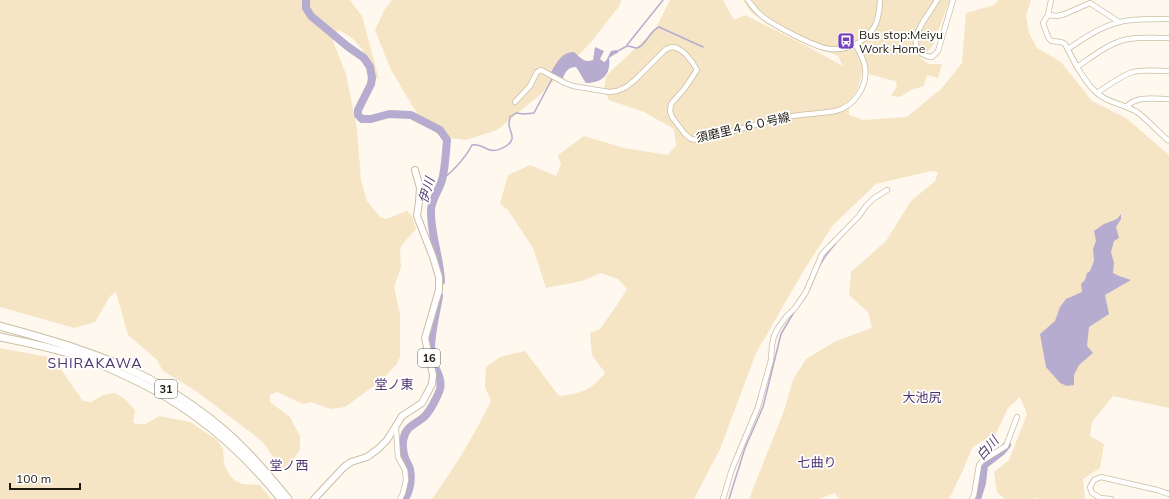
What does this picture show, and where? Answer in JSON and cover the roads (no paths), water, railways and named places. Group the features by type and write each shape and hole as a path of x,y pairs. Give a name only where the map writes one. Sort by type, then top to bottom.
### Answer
{"highway":[{"name":"31","path":"0,321 16,326 32,335"},
{"name":"31","path":"0,326 32,335 112,362 136,372 160,385 198,410 246,450 274,486 281,499"},
{"name":"31","path":"0,336 54,349 89,360 106,366 154,389 183,406 212,428 288,499"}],"main road":[{"name":"16","path":"314,499 344,467 351,462 367,457 378,449 396,428 402,416 422,403 432,384 433,374 425,338 439,290 439,277 417,216 420,188 415,170"}],"street":[{"path":"748,0 762,16 773,24 820,47 830,49 848,48 856,45 863,39 876,22 879,13 880,0"},
{"path":"937,0 917,31 915,39 918,50 927,57 932,57 938,51 953,0"},
{"path":"1051,0 1048,15 1043,23 1051,41 1065,44 1077,67 1089,85 1097,93 1137,113 1169,141"},
{"path":"1048,15 1057,16 1065,14 1090,3 1119,22"},
{"path":"1068,50 1102,28 1119,22 1131,20 1169,19"},
{"path":"1077,67 1106,47 1127,39 1169,38"},
{"name":"須磨里４６０号線","path":"514,102 530,86 537,72 541,70 573,86 609,92 617,91 626,87 635,80 666,49 672,47 679,48 692,61 697,70 685,88 671,104 670,111 672,117 685,134 691,139 697,140 786,117 834,111 847,106 856,98 865,79 864,60 856,45"},
{"path":"1097,93 1123,76 1135,72 1146,70 1169,71"},
{"path":"1126,107 1132,101 1140,98 1169,99"},
{"path":"723,499 732,469 758,407 771,360 774,336 778,328 806,292 822,254 859,216 866,206 887,190"},
{"path":"972,499 979,465 982,461 1006,446 1017,417"},
{"path":"396,428 398,457 405,470 406,480 400,499"},
{"path":"1111,499 1100,498 1092,493 1090,487 1094,480 1101,477 1169,494"}],"waterway":[{"name":"伊川","path":"306,0 306,8 311,16 364,58 370,67 372,78 371,84 358,110 358,115 362,119 371,119 389,114 411,115 440,130 447,140 443,176 431,209 432,227 441,281"},
{"path":"627,45 663,0"},
{"path":"616,52 627,46 637,48 640,47 653,31 659,27 703,47"},
{"path":"442,180 459,164 472,145 479,145 493,150 500,149 509,144 512,139 509,126 510,117 516,113 534,113 553,77"},
{"path":"804,299 818,269 836,243"},
{"name":"伊川","path":"405,499 411,481 410,469 405,459 403,450 405,433 410,427 427,414 438,395 441,384 431,354 432,332 439,296"},
{"path":"729,499 745,448 763,407 781,334 794,312"},
{"name":"白川","path":"977,499 982,483 984,465 1002,451 1007,445"}],"place":[{"name":"Bus stop:Meiyu Work Home","path":"846,41"}],"district":[{"name":"SHIRAKAWA","path":"95,363"},
{"name":"堂ノ東","path":"394,384"},
{"name":"大池尻","path":"922,397"},
{"name":"七曲り","path":"817,462"},
{"name":"堂ノ西","path":"289,465"}]}
